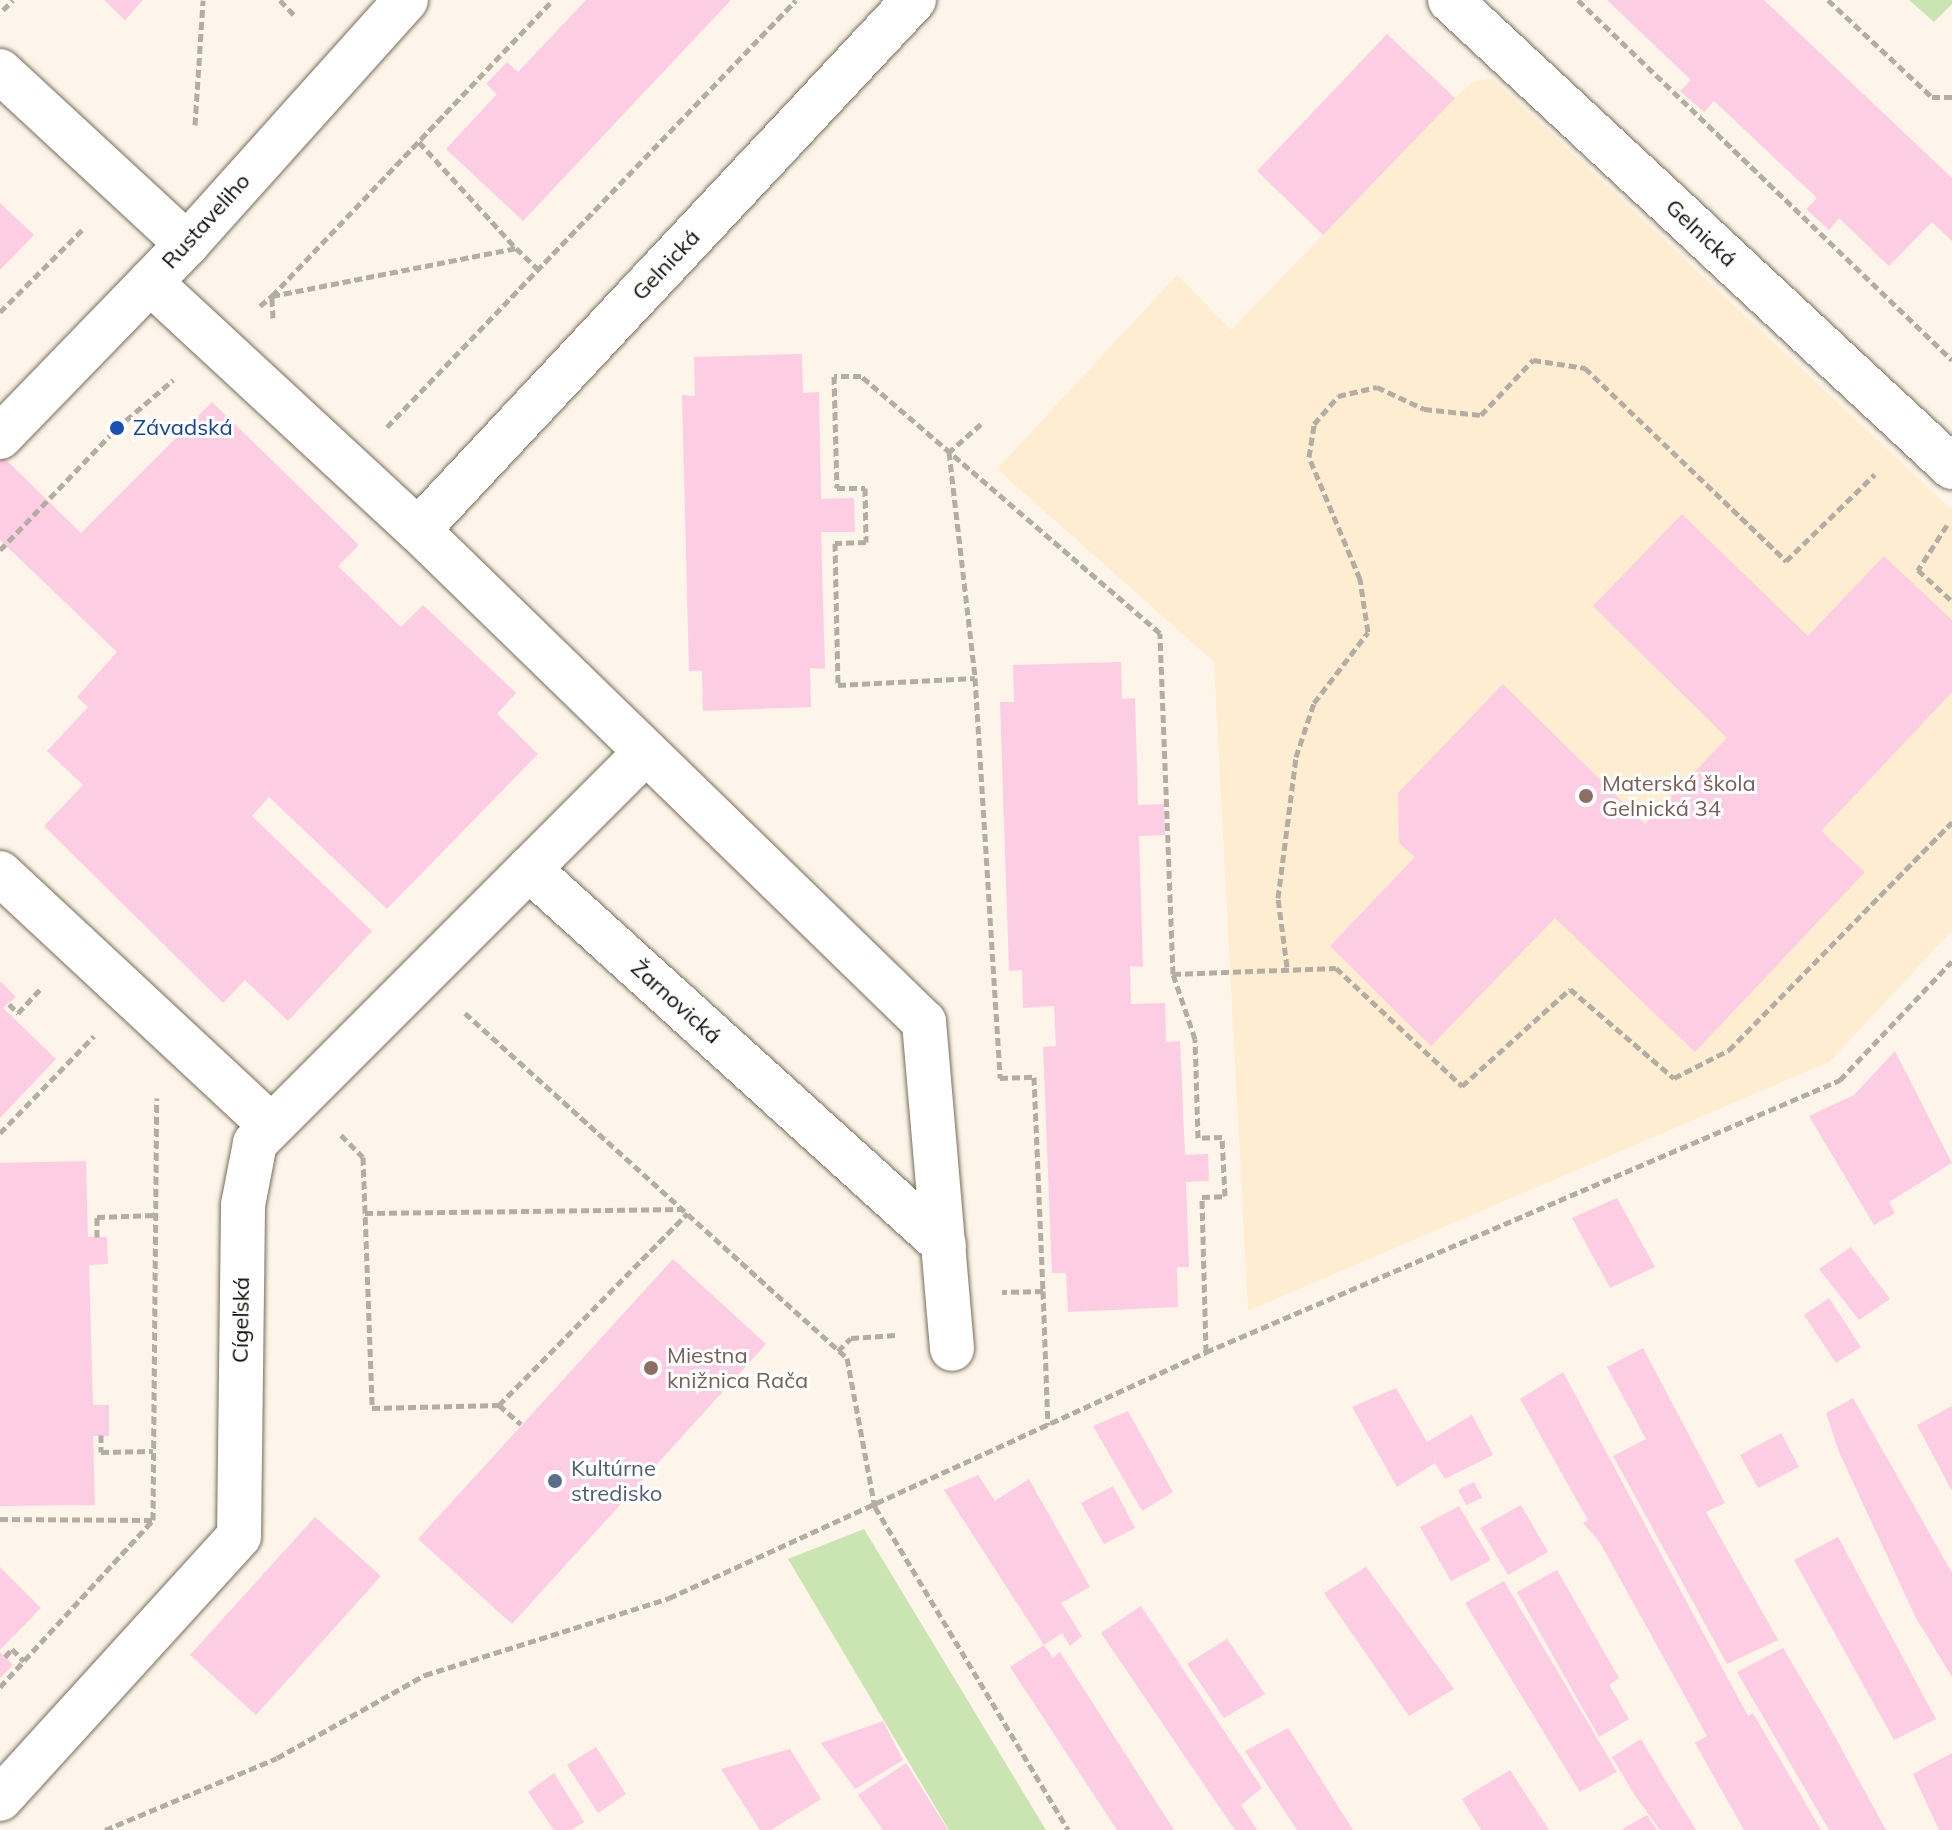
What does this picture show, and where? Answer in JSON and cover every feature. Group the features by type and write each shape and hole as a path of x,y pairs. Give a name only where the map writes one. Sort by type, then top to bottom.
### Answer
{"street":[{"name":"Rustaveliho","path":"0,437 187,244 406,0"},
{"name":"Gelnická","path":"418,530 914,0"},
{"name":"Gelnická","path":"1452,1 1952,467"},
{"path":"0,71 187,244"},
{"path":"150,282 418,530 924,1022 952,1349"},
{"path":"529,869 645,753"},
{"name":"Cígeľská","path":"0,1799 239,1536 243,1205 250,1155 284,1110 529,869"},
{"name":"Žarnovická","path":"529,869 944,1245"},
{"path":"0,873 284,1110"}],"path":[{"path":"3,10 13,0"},
{"path":"195,125 203,0"},
{"path":"280,0 296,17"},
{"path":"273,323 272,296 553,0"},
{"path":"379,435 796,0"},
{"path":"1578,0 1952,360"},
{"path":"1828,0 1932,97 1952,97"},
{"path":"419,142 516,248"},
{"path":"1287,967 1278,898 1296,757 1314,703 1368,632 1360,579 1309,457 1314,424 1338,396 1377,387 1424,409 1481,415 1533,360 1585,368 1786,561 1883,466"},
{"path":"975,678 838,685 835,543 866,542 865,488 837,488 834,376 861,376 1160,633 1173,974 1195,1039 1198,1138 1222,1137 1225,1196 1202,1197 1206,1352"},
{"path":"949,452 981,424"},
{"path":"949,452 975,678 1000,1078 1034,1077 1048,1425"},
{"path":"1939,517 1950,528 1918,570 1952,601"},
{"path":"1173,974 1287,967 1336,968 1462,1086 1570,989 1674,1078 1729,1050 1952,822"},
{"path":"105,1830 277,1758 425,1675 669,1598 875,1507 1206,1352 1840,1080 1952,961"},
{"path":"9,1004 18,1013 44,985"},
{"path":"0,1133 105,1024"},
{"path":"494,1038 847,1358 875,1507 1068,1830"},
{"path":"0,1687 153,1520 157,1090"},
{"path":"284,1110 363,1157 372,1408 499,1405 521,1424"},
{"path":"365,1213 686,1211"},
{"path":"499,1405 686,1211"},
{"path":"97,1237 97,1217 156,1215"},
{"path":"948,1293 1043,1291"},
{"path":"101,1435 101,1452 153,1451"},
{"path":"0,1519 153,1520"},
{"path":"5,1657 12,1649 24,1661"}],"shaded area":[{"name":"Materská škola Gelnická 34","path":"1493,79 1952,510 1952,931 1829,1062 1248,1311 1214,662 997,469 1177,275 1231,330 1455,98 1474,81"}],"green space":[{"path":"1909,0 1952,0 1952,4 1934,22"},
{"path":"864,1529 1046,1830 949,1830 788,1559"}],"building":[{"path":"104,0 143,0 125,20"},
{"path":"586,0 731,0 523,221 446,149 497,94 486,84 507,62 518,72"},
{"path":"1607,0 1764,0 1952,178 1952,241 1932,222 1889,266 1839,218 1829,230 1806,209 1817,198 1714,101 1704,112 1680,91 1691,80"},
{"path":"1387,34 1455,98 1323,235 1257,171"},
{"path":"0,203 34,235 0,270"},
{"path":"802,354 803,393 819,392 821,499 854,498 855,532 821,532 825,669 810,668 811,707 703,711 702,671 689,671 682,395 695,396 694,357"},
{"path":"212,402 359,545 338,566 401,627 423,605 516,693 497,714 538,754 387,909 269,797 252,816 372,931 288,1021 245,980 223,1003 44,826 83,785 47,751 88,707 77,697 117,652 0,540 0,454 81,533"},
{"path":"1682,514 1808,636 1884,556 1952,620 1952,692 1821,831 1865,872 1695,1052 1555,918 1431,1046 1330,946 1415,857 1399,843 1398,793 1503,684 1645,824 1727,738 1593,606"},
{"path":"1121,662 1122,699 1135,698 1138,805 1164,804 1165,835 1139,836 1143,967 1130,966 1131,1004 1165,1003 1166,1042 1180,1041 1185,1155 1208,1154 1209,1181 1186,1182 1189,1267 1177,1267 1178,1307 1068,1312 1066,1273 1052,1273 1043,1047 1056,1046 1054,1006 1023,1008 1022,970 1009,971 1000,702 1014,702 1013,665"},
{"path":"0,981 16,997 3,1008 56,1059 0,1118"},
{"path":"1895,1051 1952,1163 1889,1202 1895,1213 1874,1225 1809,1116 1854,1095"},
{"path":"86,1161 88,1237 107,1237 108,1264 89,1265 93,1405 109,1405 109,1436 93,1436 95,1505 0,1506 0,1163"},
{"path":"1617,1198 1655,1267 1610,1288 1572,1218"},
{"path":"1851,1247 1890,1299 1859,1320 1819,1269"},
{"name":"Kultúrne stredisko","path":"673,1259 766,1344 512,1624 418,1539"},
{"path":"1829,1298 1861,1347 1836,1363 1804,1315"},
{"path":"1643,1348 1725,1503 1706,1512 1778,1640 1727,1664 1613,1456 1646,1439 1607,1367"},
{"path":"1563,1372 1748,1716 1753,1713 1821,1830 1744,1830 1695,1743 1707,1736 1599,1541 1583,1523 1588,1520 1520,1399"},
{"path":"1396,1388 1427,1442 1472,1415 1493,1455 1445,1479 1435,1463 1397,1487 1352,1407"},
{"path":"1853,1398 1952,1573 1952,1677 1916,1618 1839,1452 1826,1413"},
{"path":"1952,1406 1952,1491 1917,1425"},
{"path":"1128,1411 1173,1492 1142,1511 1093,1426"},
{"path":"1781,1433 1799,1467 1758,1488 1740,1455"},
{"path":"978,1475 995,1501 1029,1479 1090,1587 1061,1603 1082,1636 1070,1646 1062,1633 1044,1645 944,1490"},
{"path":"1474,1482 1482,1498 1466,1505 1458,1490"},
{"path":"1113,1486 1135,1528 1104,1544 1081,1503"},
{"path":"1521,1505 1548,1552 1508,1575 1480,1528"},
{"path":"1459,1506 1491,1560 1451,1581 1420,1527"},
{"path":"315,1517 381,1576 256,1715 190,1655"},
{"path":"1838,1537 1936,1719 1894,1740 1794,1560"},
{"path":"0,1567 41,1608 0,1650"},
{"path":"1366,1567 1454,1689 1409,1716 1324,1593"},
{"path":"1557,1570 1619,1678 1609,1685 1629,1719 1599,1737 1517,1592"},
{"path":"1504,1581 1617,1772 1580,1792 1465,1603"},
{"path":"1141,1606 1262,1788 1241,1805 1257,1830 1235,1830 1101,1633"},
{"path":"1227,1639 1265,1694 1224,1718 1187,1664"},
{"path":"1044,1645 1053,1658 1060,1652 1174,1830 1117,1830 1010,1667"},
{"path":"1783,1648 1886,1830 1829,1830 1737,1672"},
{"path":"0,1652 13,1665 0,1678"},
{"path":"883,1721 903,1760 855,1789 821,1743"},
{"path":"1288,1728 1353,1830 1297,1830 1245,1751"},
{"path":"1641,1739 1696,1830 1660,1830 1634,1794 1612,1757"},
{"path":"596,1747 626,1794 598,1813 567,1765"},
{"path":"790,1749 821,1799 771,1830 760,1830 721,1769"},
{"path":"1952,1753 1952,1830 1939,1830 1913,1774"},
{"path":"906,1763 948,1830 883,1830 858,1795"},
{"path":"1510,1770 1549,1830 1481,1830 1462,1799"},
{"path":"554,1773 584,1822 571,1830 554,1830 528,1792"},
{"path":"1647,1815 1657,1830 1621,1830"}],"place":[{"name":"Závadská","path":"117,428"},
{"name":"Materská škola Gelnická 34","path":"1586,796"},
{"name":"Miestna knižnica Rača","path":"651,1368"},
{"name":"Kultúrne stredisko","path":"555,1481"}]}
